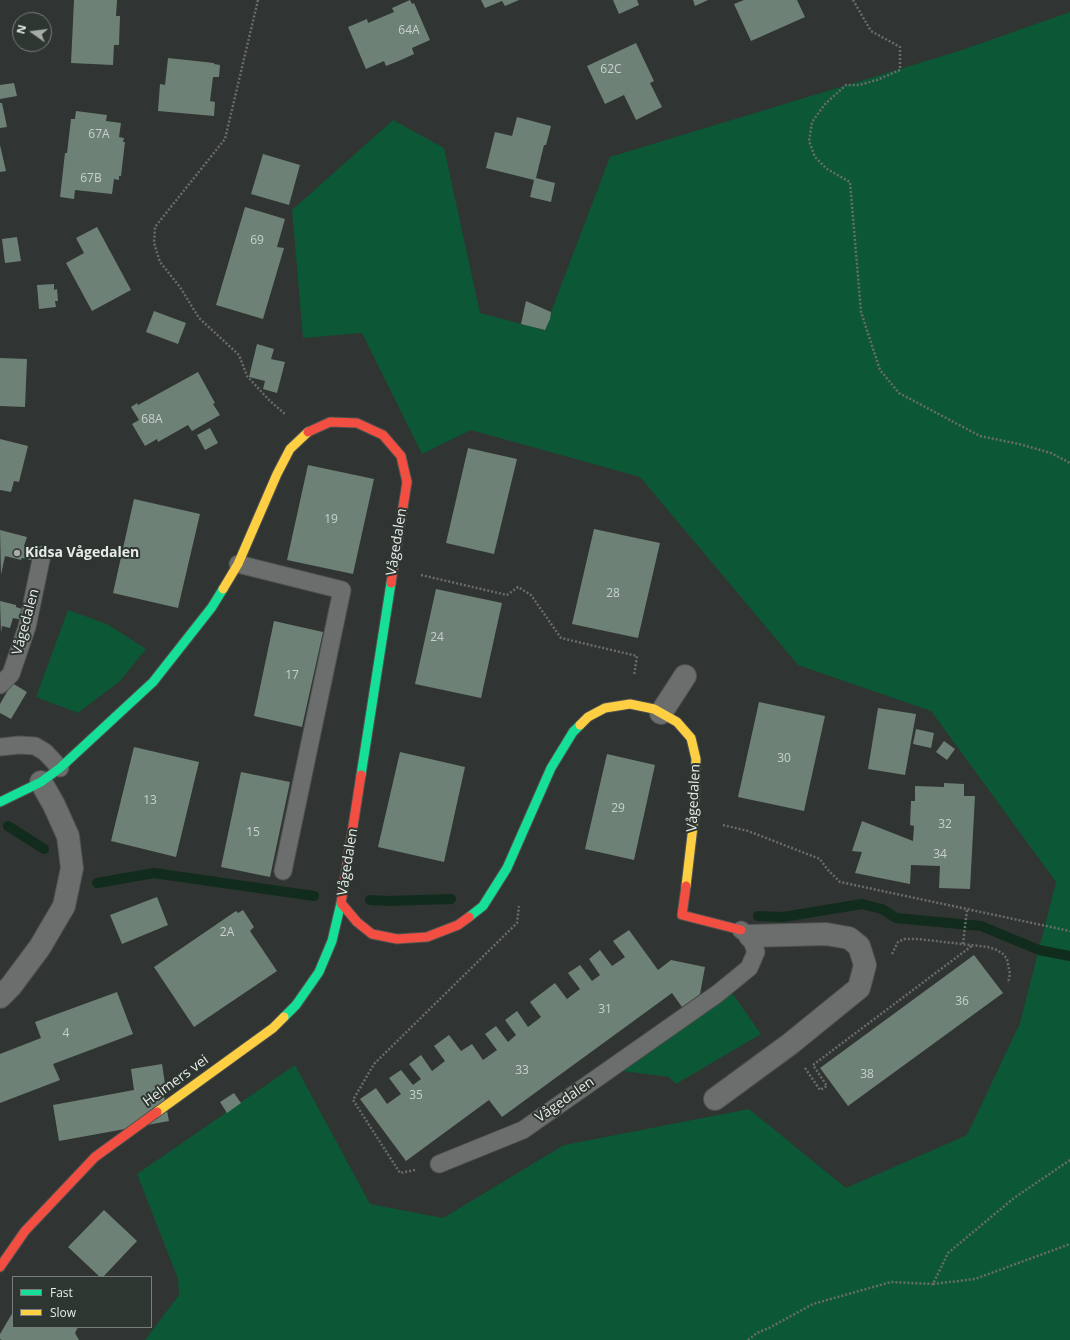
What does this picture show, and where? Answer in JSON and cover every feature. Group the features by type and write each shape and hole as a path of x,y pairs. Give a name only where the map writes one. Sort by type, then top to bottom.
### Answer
{"street":[{"name":"Vågedalen","path":"0,802 41,782 60,768 152,682 212,607 238,564 277,474 290,449 306,433 330,422 357,422 383,435 401,456 407,482 341,903 357,922 372,934 397,939 426,937 458,925 483,906 507,868 551,768 574,732 588,717 605,708 630,704 654,709 677,722 691,738 696,760 699,794 694,818 682,915 745,933 826,934 849,938 859,946 865,965 859,988 816,1017 756,1074 715,1099"},
{"path":"661,713 684,676"},
{"path":"0,997 11,986 40,947 64,906 72,868 68,836 54,805 41,782"},
{"name":"Helmers vei","path":"0,1267 25,1231 95,1157 273,1028 296,1005 318,972 332,942 341,903"}],"lane":[{"name":"Vågedalen","path":"0,685 11,674 27,627 42,555"},
{"path":"238,564 342,590 283,871"},
{"path":"0,748 19,745 35,746 45,752 60,768"},
{"name":"Vågedalen","path":"440,1164 523,1130 716,994 749,968 756,952 745,933"}],"path":[{"path":"258,0 225,139 155,227 154,243 160,262 180,287 199,318 238,355 247,376 269,400 306,433"},
{"path":"853,0 871,31 900,47 900,70 877,80 860,85 846,86 825,104 812,122 809,141 815,157 827,169 850,182 861,312 880,370 899,393 980,436 1018,444 1051,454 1070,463"},
{"path":"425,576 507,595 518,587 531,595 562,638 637,656 630,704"},
{"path":"735,828 748,831 820,859 827,869 840,882 1070,931"},
{"path":"440,1164 400,1173 353,1100 374,1064 517,923 520,894 507,868"},
{"path":"964,943 967,910"},
{"path":"889,959 898,942 904,939 964,943 988,947 997,950 1007,959 1010,974 1008,983"},
{"path":"801,1062 820,1090 827,1086 813,1065 973,945"},
{"path":"933,1284 948,1253 1014,1198 1070,1160"},
{"path":"748,1340 757,1333 813,1304 891,1282 933,1284 975,1279 1070,1244"}],"green space":[{"path":"1070,12 1070,1340 145,1340 179,1295 178,1279 137,1174 295,1065 370,1204 443,1218 564,1145 749,1109 846,1188 967,1135 1020,1023 1056,882 931,711 798,665 640,477 471,430 422,454 362,333 303,338 292,210 393,120 444,148 480,313 544,330 610,157 959,51"},
{"path":"68,610 107,624 146,649 120,681 78,713 36,697"},
{"path":"732,993 761,1034 676,1084 669,1077 622,1071"}],"building":[{"path":"74,0 117,0 116,16 120,16 119,45 114,45 113,65 71,63"},
{"path":"410,0 412,4 414,3 430,40 412,48 414,54 401,60 386,66 384,61 366,69 348,27 367,19 368,23 394,12 392,8"},
{"path":"481,0 519,0 505,6 502,1 485,8"},
{"path":"613,0 637,0 639,5 619,14"},
{"path":"693,0 708,0 695,6"},
{"path":"744,0 797,0 805,17 751,41 734,4"},
{"path":"636,43 654,81 650,83 662,107 636,120 624,95 605,104 587,66"},
{"path":"168,58 220,65 219,77 213,77 210,101 215,102 214,116 158,111 160,84 165,85"},
{"path":"14,83 17,96 0,99 0,85"},
{"path":"0,103 2,103 7,127 0,128"},
{"path":"76,111 107,115 106,121 121,123 119,137 124,138 123,142 125,142 121,176 119,176 119,180 114,179 112,194 75,190 74,199 60,197 71,119 75,119"},
{"path":"517,117 551,126 546,145 544,145 536,178 555,183 551,202 530,197 534,180 486,168 495,132 512,136"},
{"path":"0,145 6,171 0,172"},
{"path":"263,154 300,165 289,205 251,194"},
{"path":"245,207 285,219 277,247 284,248 263,319 216,305"},
{"path":"97,227 131,290 92,311 66,263 84,253 76,238"},
{"path":"17,237 21,261 5,263 2,239"},
{"path":"54,284 54,290 57,289 58,301 55,301 56,307 39,309 37,285"},
{"path":"526,301 551,312 550,319 545,330 521,324"},
{"path":"154,311 186,323 178,344 146,332"},
{"path":"257,344 274,349 271,359 285,362 277,393 263,389 265,381 249,377"},
{"path":"0,358 27,359 25,407 0,406"},
{"path":"198,372 215,403 213,404 220,415 192,431 188,425 158,442 157,439 145,446 132,424 139,420 131,407 137,403 138,405"},
{"path":"210,428 218,443 205,450 197,435"},
{"path":"0,439 28,446 19,482 14,481 11,492 0,490"},
{"path":"468,448 517,459 494,554 446,543"},
{"path":"308,465 374,479 353,574 287,560"},
{"path":"134,499 200,514 178,608 113,593"},
{"path":"594,529 660,543 638,638 572,624"},
{"name":"Kidsa Vågedalen","path":"0,530 27,537 24,546 34,549 31,560 22,558 21,560 5,556 1,575"},
{"path":"436,589 502,603 481,698 415,684"},
{"path":"0,601 16,605 16,607 25,610 23,620 13,618 10,628 2,626 1,633"},
{"path":"274,621 323,632 302,727 254,716"},
{"path":"12,683 27,692 11,719 0,713 0,704"},
{"path":"759,702 825,716 804,811 738,797"},
{"path":"878,708 916,714 905,775 868,769"},
{"path":"916,729 934,733 931,748 913,744"},
{"path":"944,741 955,749 947,760 936,752"},
{"path":"134,747 199,762 176,857 111,841"},
{"path":"400,752 465,767 444,862 378,847"},
{"path":"607,754 655,765 634,860 585,849"},
{"path":"241,772 290,782 270,877 221,867"},
{"path":"944,783 964,784 964,796 975,796 970,889 939,888 940,866 911,865 910,884 855,873 862,852 852,851 862,821 913,841 914,826 910,825 911,801 915,801 915,786 944,787"},
{"path":"157,897 168,925 122,944 110,915"},
{"path":"243,910 254,927 250,931 277,971 194,1027 154,967 236,911 238,913"},
{"path":"629,930 658,970 671,960 705,967 700,994 682,1007 672,993 502,1117 489,1100 406,1161 360,1099 376,1088 387,1104 401,1094 389,1078 401,1070 413,1085 421,1079 409,1064 421,1055 432,1071 445,1061 434,1046 449,1035 461,1051 472,1044 483,1060 497,1050 485,1034 496,1026 508,1042 516,1035 505,1020 517,1011 528,1027 541,1017 530,1002 555,983 567,999 580,989 568,973 580,965 592,981 600,975 589,959 600,950 612,966 625,957 613,941"},
{"path":"974,955 1003,993 848,1106 820,1068"},
{"path":"117,992 133,1034 53,1064 60,1080 0,1103 0,1054 41,1038 35,1022"},
{"path":"162,1064 165,1084 162,1085 169,1121 59,1141 53,1105 134,1090 131,1069"},
{"path":"234,1093 241,1103 227,1113 220,1102"},
{"path":"104,1210 137,1241 104,1276 99,1276 68,1247"},
{"path":"12,1314 12,1328 78,1328 75,1333 79,1340 2,1340 0,1339 0,1334"}],"waterway":[{"path":"8,826 44,849"},
{"path":"97,883 154,873 314,896"},
{"path":"370,900 388,901 451,899"},
{"path":"758,916 783,917 862,904 882,909 896,918 981,926 1039,950 1070,956"}],"traffic: fast":[{"path":"361,775 391,583"},
{"path":"0,802 41,782 60,768 153,682 212,607 223,589"},
{"path":"469,917 483,906 507,868 551,768 573,732 580,725"},
{"path":"284,1017 296,1005 319,972 332,941 341,903"}],"traffic: slow":[{"path":"223,589 238,564 277,474 290,449 308,432"},
{"path":"580,725 588,717 605,708 630,704 654,709 677,722 691,738 696,759 694,818 686,886"},
{"path":"157,1112 273,1028 284,1017"}],"traffic: jam":[{"path":"308,432 330,422 357,423 383,435 401,456 407,482 391,583"},
{"path":"361,775 341,903 357,922 372,934 397,939 427,937 458,925 469,917"},
{"path":"686,886 682,915 741,930"},
{"path":"0,1267 25,1231 95,1157 157,1112"}],"place":[{"name":"Kidsa Vågedalen","path":"17,553"}]}
